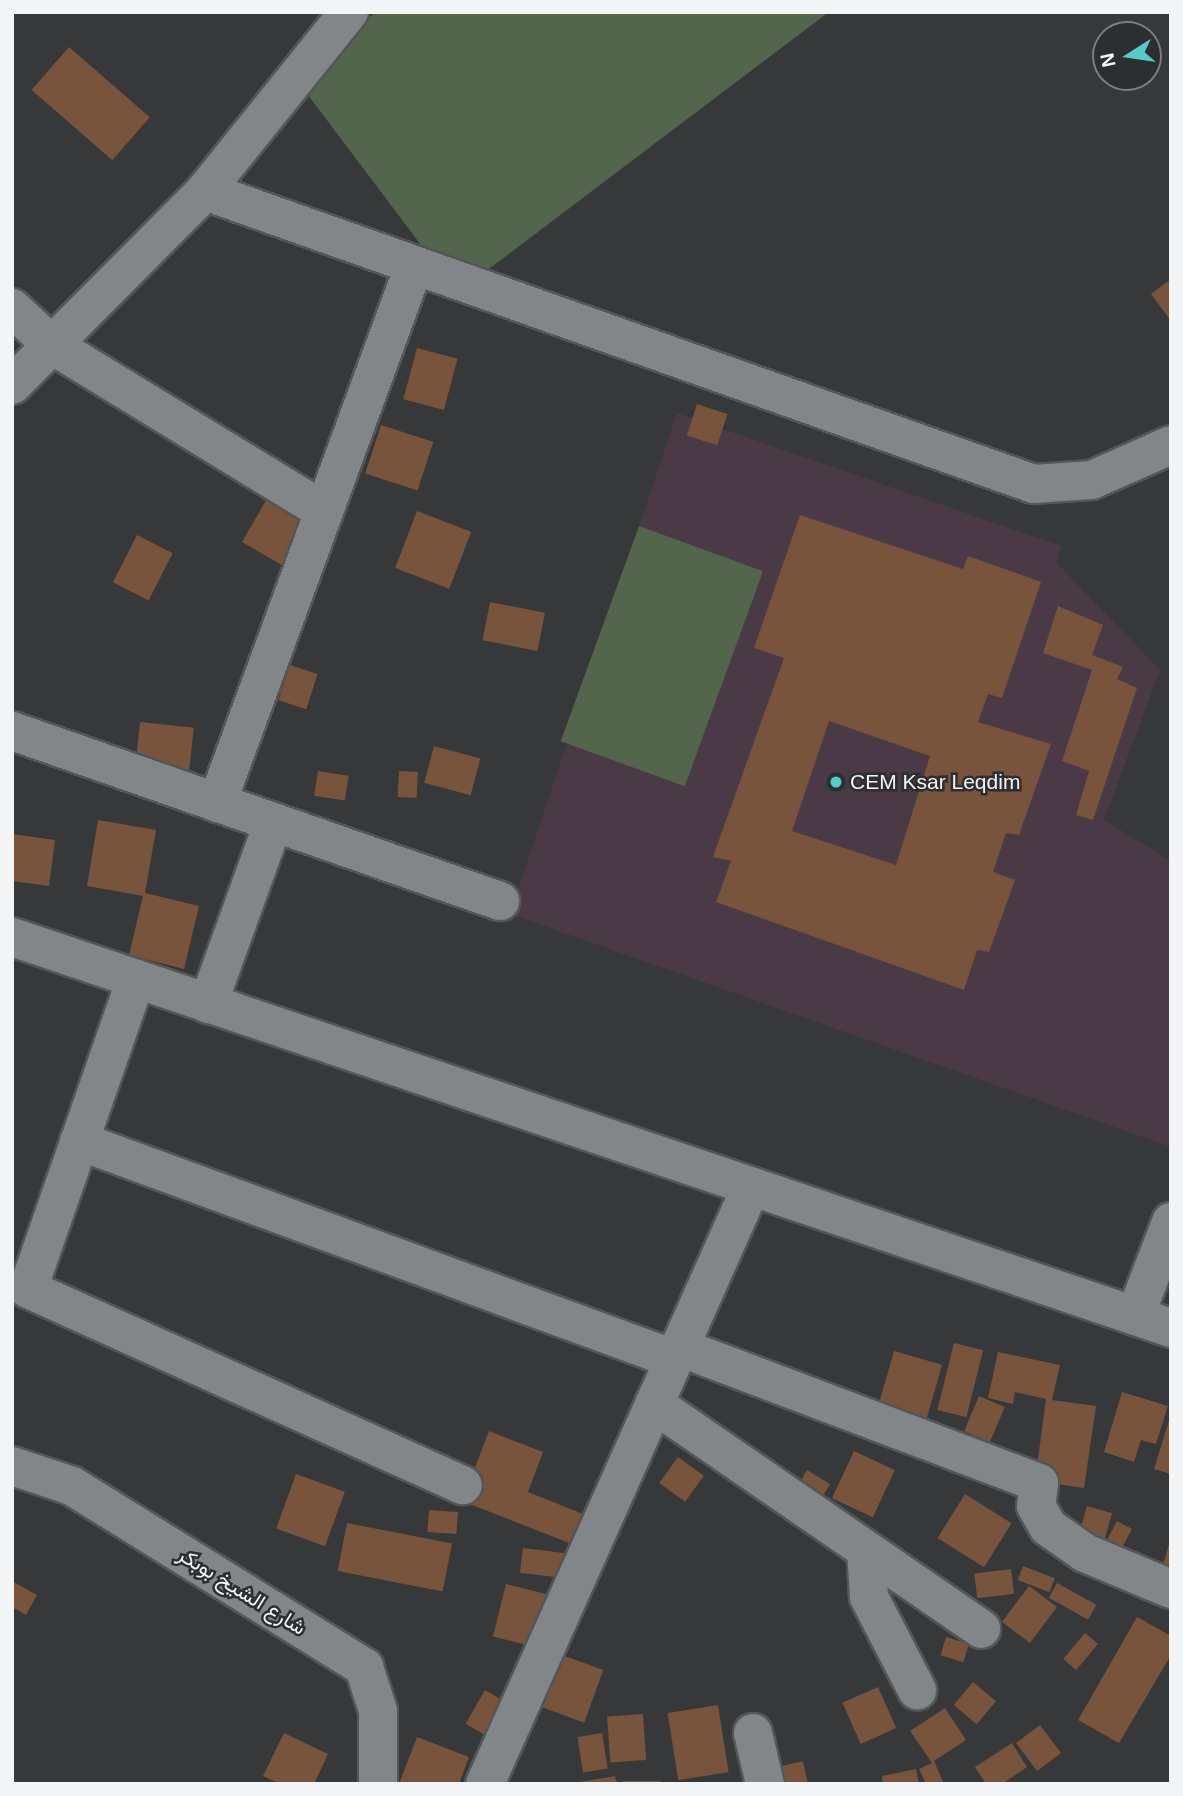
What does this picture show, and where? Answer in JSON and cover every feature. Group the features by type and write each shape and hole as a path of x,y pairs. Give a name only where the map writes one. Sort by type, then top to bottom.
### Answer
{"street":[{"path":"12,385 205,191 349,12"},
{"path":"205,191 1034,484 1092,480 1171,445"},
{"path":"216,803 414,266"},
{"path":"12,308 52,345 324,511"},
{"path":"12,731 500,901"},
{"path":"208,1003 273,822"},
{"path":"12,937 1171,1328"},
{"path":"136,979 28,1289 463,1485"},
{"path":"79,1141 1039,1483 1036,1506 1048,1527 1085,1553 1171,1589"},
{"path":"485,1784 751,1187"},
{"path":"1135,1316 1171,1222"},
{"path":"654,1404 981,1629"},
{"name":"شارع الشيخ بوبكر","path":"12,1466 72,1486 364,1667 378,1711 379,1784"},
{"path":"866,1550 869,1597 917,1690"},
{"path":"752,1733 765,1784"}],"shaded area":[{"name":"CEM Ksar Leqdim","path":"677,413 1061,546 1057,563 1160,670 1104,820 1171,861 1171,1147 510,914"}],"green space":[{"path":"376,12 829,12 457,293 293,75"},
{"path":"639,526 763,571 685,786 561,741"}],"building":[{"path":"69,47 150,117 112,160 32,90"},
{"path":"1171,279 1171,321 1151,294"},
{"path":"417,348 458,359 444,410 403,399"},
{"path":"697,404 727,414 717,445 687,435"},
{"path":"381,425 433,442 418,490 365,474"},
{"path":"272,490 319,517 289,569 242,542"},
{"path":"417,511 471,532 449,589 395,568"},
{"path":"800,515 963,569 968,556 1041,582 1002,698 988,694 978,722 1051,744 1019,835 1006,833 993,872 1015,880 989,952 977,950 964,990 716,902 731,861 713,857 784,658 754,648","holes":["829,721 930,756 896,865 792,831"]},
{"path":"137,535 173,553 149,600 113,582"},
{"path":"490,602 545,613 538,651 483,640"},
{"path":"1058,606 1103,625 1092,655 1123,667 1117,679 1137,688 1093,820 1076,815 1089,771 1062,761 1092,670 1043,653"},
{"path":"290,665 318,674 306,709 279,700"},
{"path":"140,722 194,728 188,780 134,775"},
{"path":"434,746 480,758 471,795 424,783"},
{"path":"318,771 349,776 345,801 314,796"},
{"path":"399,771 418,772 417,798 398,797"},
{"path":"98,820 156,830 145,893 199,906 184,969 129,955 143,896 87,886"},
{"path":"12,834 55,840 49,886 12,881"},
{"path":"954,1343 983,1350 966,1417 937,1410"},
{"path":"894,1351 942,1365 926,1422 877,1409"},
{"path":"998,1352 1060,1365 1052,1400 1096,1406 1084,1488 1035,1481 1046,1399 1015,1392 1013,1404 988,1398"},
{"path":"1122,1392 1168,1406 1156,1444 1141,1440 1134,1462 1104,1452"},
{"path":"979,1396 1005,1407 990,1442 964,1431"},
{"path":"1171,1417 1171,1474 1154,1469"},
{"path":"489,1431 543,1452 528,1492 593,1518 582,1548 462,1501"},
{"path":"854,1451 895,1470 873,1517 832,1498"},
{"path":"678,1457 704,1476 685,1502 659,1483"},
{"path":"807,1470 830,1484 814,1511 791,1497"},
{"path":"296,1474 345,1492 325,1546 276,1529"},
{"path":"965,1494 1012,1523 984,1567 937,1538"},
{"path":"1087,1506 1112,1513 1099,1557 1074,1550"},
{"path":"429,1510 458,1512 456,1534 427,1532"},
{"path":"1117,1521 1132,1529 1110,1570 1095,1562"},
{"path":"347,1523 452,1543 443,1592 338,1571"},
{"path":"1171,1541 1171,1597 1155,1592"},
{"path":"523,1548 572,1554 569,1579 520,1573"},
{"path":"1023,1566 1055,1578 1049,1592 1018,1580"},
{"path":"1011,1569 1014,1594 977,1598 974,1574"},
{"path":"12,1581 37,1595 26,1615 12,1607"},
{"path":"1057,1583 1096,1605 1088,1620 1049,1598"},
{"path":"506,1584 546,1594 533,1646 493,1636"},
{"path":"1029,1586 1057,1607 1030,1643 1002,1622"},
{"path":"1137,1617 1171,1636 1171,1655 1119,1743 1078,1720"},
{"path":"1085,1633 1098,1644 1076,1670 1063,1659"},
{"path":"946,1637 969,1644 963,1662 940,1655"},
{"path":"562,1655 603,1670 584,1723 543,1708"},
{"path":"973,1682 996,1701 977,1724 954,1705"},
{"path":"878,1687 896,1728 861,1744 842,1703"},
{"path":"485,1690 506,1702 486,1736 466,1724"},
{"path":"718,1705 729,1772 678,1780 668,1713"},
{"path":"945,1708 966,1740 934,1761 944,1784 926,1784 919,1769 932,1763 910,1731"},
{"path":"643,1714 646,1760 610,1762 607,1717"},
{"path":"1040,1725 1061,1753 1037,1771 1016,1743"},
{"path":"284,1733 328,1754 314,1784 281,1784 263,1776"},
{"path":"602,1733 608,1769 583,1772 577,1737"},
{"path":"417,1737 469,1757 459,1784 399,1784"},
{"path":"1012,1743 1027,1767 1002,1784 986,1784 975,1767"},
{"path":"803,1761 808,1784 764,1784 761,1771"},
{"path":"916,1769 919,1784 883,1784 882,1776"},
{"path":"615,1776 617,1784 580,1784 580,1782"},
{"path":"623,1781 661,1781 661,1784 623,1784"}],"place":[{"name":"CEM Ksar Leqdim","path":"836,782"}]}
